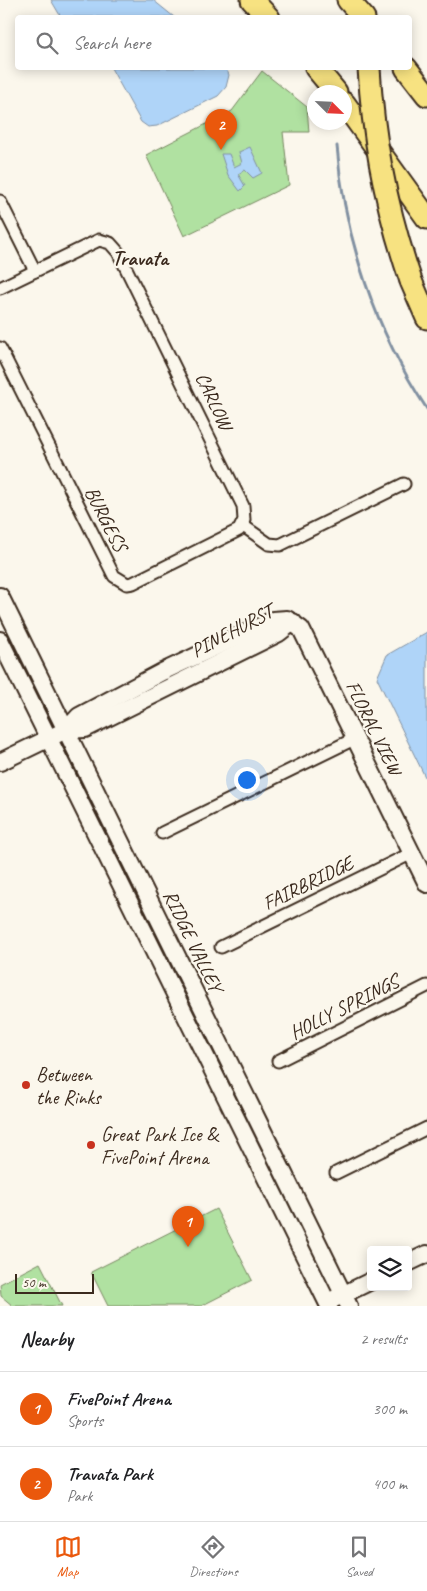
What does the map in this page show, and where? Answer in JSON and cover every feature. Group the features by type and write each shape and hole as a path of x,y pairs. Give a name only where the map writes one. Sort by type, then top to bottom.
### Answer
{"highway":[{"path":"252,0 266,15"},
{"path":"348,0 361,15"},
{"path":"368,15 369,0"},
{"path":"318,70 330,85"},
{"path":"369,70 376,144 386,202 411,281 427,318"},
{"path":"408,70 427,95"},
{"path":"352,114 427,218"}],"main road":[{"name":"RIDGE VALLEY","path":"0,596 346,1300"},
{"name":"PINEHURST","path":"0,762 66,730 79,716 162,672 273,620 287,619 293,622"},
{"name":"FLORAL VIEW","path":"293,622 302,629 427,884"},
{"name":"RIDGE VALLEY","path":"0,640 325,1305"},
{"path":"412,1261 427,1254"},
{"path":"325,1305 346,1300 367,1284"}],"street":[{"path":"0,201 34,271"},
{"name":"CARLOW","path":"0,288 99,240 110,242 118,252 175,364 243,506 245,515 242,525"},
{"name":"BURGESS","path":"0,348 114,576 120,581 133,583 235,532 242,525"},
{"path":"242,525 268,544 280,545 404,484"},
{"path":"162,834 356,738"},
{"name":"FAIRBRIDGE","path":"221,947 412,853"},
{"name":"HOLLY SPRINGS","path":"278,1060 427,986"},
{"path":"336,1173 427,1128"}],"green space":[{"path":"262,71 307,107 307,130 309,132 283,132 289,185 184,236 146,155 232,111"},
{"path":"216,1209 252,1280 201,1306 108,1306 91,1272"},
{"path":"40,1263 62,1306 13,1306 1,1296 0,1284"}],"water":[{"path":"51,0 153,0 172,15 60,15"},
{"path":"112,70 227,70 229,75 226,87 218,96 157,126 148,127 141,122"},
{"path":"250,147 262,173 253,178 245,170 238,174 245,186 240,191 228,175 221,154 229,154 234,167 242,163 239,152"},
{"path":"427,632 427,781 377,678 387,655"}],"waterway":[{"path":"337,146 347,215 366,283 392,348 427,409"}],"place":[{"name":"Travata Park","path":"221,150"},
{"name":"Between the Rinks","path":"26,1085"},
{"name":"Great Park Ice & FivePoint Arena","path":"91,1145"},
{"name":"FivePoint Arena","path":"188,1247"}],"district":[{"name":"Travata","path":"140,258"}]}
